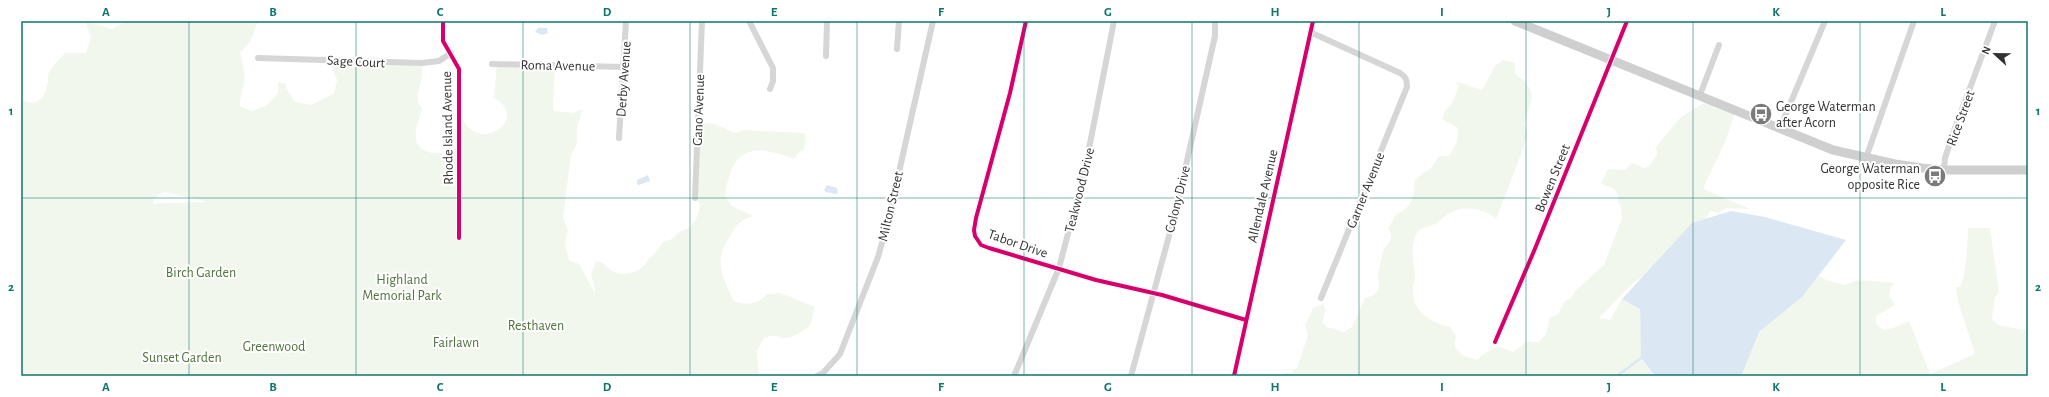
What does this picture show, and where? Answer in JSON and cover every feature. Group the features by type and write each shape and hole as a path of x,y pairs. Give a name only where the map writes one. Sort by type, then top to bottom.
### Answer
{"main road":[{"path":"1515,21 1528,23 1610,59 1833,150 1895,164 1944,170 2028,170"}],"street":[{"name":"Rhode Island Avenue","path":"443,21 442,41 451,54 458,69 460,90 459,238"},
{"name":"Derby Avenue","path":"619,138 626,21"},
{"name":"Gano Avenue","path":"695,198 702,21"},
{"path":"750,21 773,68 773,81 770,89"},
{"path":"826,56 827,21"},
{"path":"897,49 899,21"},
{"name":"Milton Street","path":"817,376 823,373 840,354 878,257 888,221 933,21"},
{"name":"Tabor Drive","path":"1026,21 1010,94 974,230 975,236 981,245 1096,280 1153,293 1246,320"},
{"name":"Teakwood Drive","path":"1014,376 1059,268 1085,169 1114,21"},
{"name":"Colony Drive","path":"1131,376 1176,210 1216,32 1215,21"},
{"name":"Allendale Avenue","path":"1234,376 1313,21"},
{"name":"Bowen Street","path":"1494,342 1534,251 1610,59 1627,21"},
{"path":"1780,128 1825,21"},
{"path":"1866,158 1914,21"},
{"name":"Rice Street","path":"1944,170 1955,128 1995,21"},
{"name":"Garner Avenue","path":"1310,32 1400,73 1405,76 1407,82 1407,88 1321,298"},
{"path":"1700,95 1720,45"},
{"name":"Sage Court","path":"258,58 422,63 439,61 451,54"},
{"name":"Roma Avenue","path":"492,64 624,67"}],"green space":[{"path":"85,21 112,29 126,21 261,21 257,24 250,42 240,53 244,68 244,83 240,106 251,111 267,105 278,93 278,82 286,84 286,88 295,102 311,105 334,93 337,80 330,62 421,65 422,77 418,99 422,109 417,126 416,139 417,143 424,150 435,153 447,152 456,146 462,118 468,127 477,133 486,134 495,131 502,126 506,120 507,113 503,105 494,98 497,63 555,67 553,109 555,111 573,113 583,109 577,126 577,143 571,155 563,218 568,230 565,243 569,260 579,264 595,293 591,274 596,261 602,263 619,274 634,272 644,266 663,242 672,239 679,232 689,228 696,219 700,207 697,198 699,123 715,124 735,133 743,130 804,133 806,138 804,150 798,153 794,159 766,151 756,151 746,153 733,167 728,180 725,196 732,206 753,216 739,223 734,229 722,253 721,268 726,284 734,301 748,304 760,300 767,294 780,293 815,307 810,326 789,338 775,336 764,338 757,351 759,376 21,376 21,99 27,102 36,102 40,100 43,97 47,87 49,73 52,67 65,53 86,53 91,37","holes":["165,192 206,202 158,203 154,205 153,198 156,198 158,194"]},
{"path":"1503,60 1515,63 1515,74 1525,81 1530,89 1532,98 1524,124 1527,134 1522,152 1496,219 1480,210 1467,208 1461,209 1448,214 1435,224 1418,231 1413,242 1415,280 1413,295 1418,309 1435,322 1450,327 1456,336 1455,346 1457,350 1468,357 1478,360 1482,355 1497,346 1513,352 1526,342 1539,342 1546,334 1550,317 1557,315 1565,301 1571,298 1575,291 1604,265 1622,218 1618,195 1614,189 1601,183 1608,169 1625,170 1632,163 1644,168 1650,166 1657,154 1656,147 1681,117 1709,100 1736,110 1725,142 1703,189 1750,209 1726,208 1719,213 1710,211 1702,226 1656,268 1633,283 1599,318 1610,320 1622,299 1640,309 1642,360 1655,376 1282,376 1284,373 1291,373 1297,368 1308,335 1305,325 1313,308 1323,304 1326,310 1322,322 1327,327 1344,332 1352,327 1365,298 1372,296 1377,292 1379,288 1378,275 1383,252 1391,236 1388,229 1396,214 1405,210 1411,202 1414,192 1414,182 1418,177 1431,168 1439,156 1449,156 1457,142 1458,128 1442,119 1445,111 1452,103 1459,86 1454,81 1482,90 1495,66"},
{"path":"1968,228 1990,228 1999,293 1995,297 1992,319 1998,325 2028,331 2028,376 1740,376 1763,327 1804,294 1819,275 1826,280 1844,285 1859,280 1895,283 1891,287 1889,296 1895,305 1876,316 1876,324 1884,330 1909,321 1930,374 1975,354 1958,302 1956,287 1960,287 1964,275"}],"shaded area":[{"path":"538,28 547,28 548,33 542,35 535,32"},
{"path":"648,175 650,181 639,185 637,184 637,180"},
{"path":"827,185 837,188 838,193 826,192 824,190"},
{"path":"1731,211 1765,217 1846,240 1802,297 1760,331 1741,376 1655,376 1641,358 1640,309 1622,299 1692,223"}],"waterway":[{"path":"1617,376 1641,358"}],"cycle path":[{"path":"443,21 443,41 459,69 459,238"},
{"path":"1026,21 1010,93 976,218 974,230 975,236 981,245 1096,280 1162,295 1246,320"},
{"path":"1234,376 1313,21"},
{"path":"1495,342 1534,251 1627,21"}],"place":[{"name":"George Waterman after Acorn","path":"1761,114"},
{"name":"George Waterman opposite Rice","path":"1935,176"}],"park label":[{"name":"Birch Garden","path":"201,272"},
{"name":"Highland Memorial Park","path":"402,288"},
{"name":"Resthaven","path":"536,325"},
{"name":"Fairlawn","path":"456,342"},
{"name":"Greenwood","path":"274,346"},
{"name":"Sunset Garden","path":"182,357"}]}
